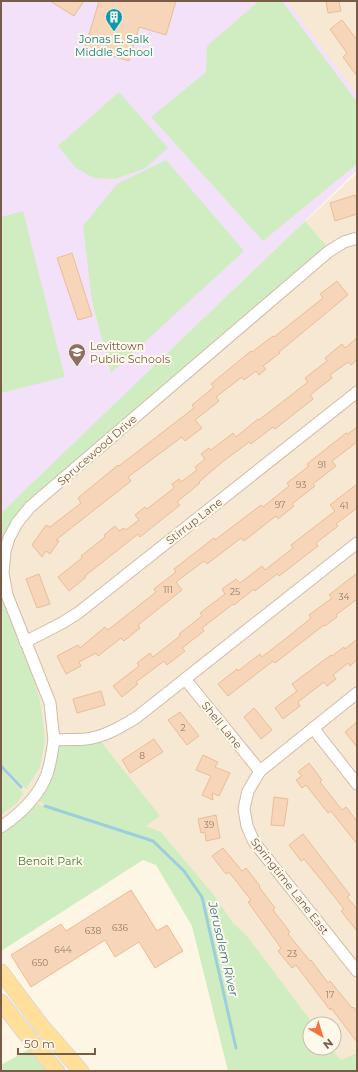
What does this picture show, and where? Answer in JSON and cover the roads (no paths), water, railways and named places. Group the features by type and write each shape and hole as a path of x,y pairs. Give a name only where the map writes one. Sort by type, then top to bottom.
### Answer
{"main road":[{"path":"1,972 40,1024 81,1071"},
{"path":"1,1002 57,1071"}],"street":[{"name":"Sprucewood Drive","path":"1,827 27,806 39,790 47,773 54,740 50,703 7,596 3,572 5,551 9,538 17,523 30,507 328,252 344,242 357,238"},
{"name":"Stirrup Lane","path":"25,642 62,624 78,613 357,392"},
{"path":"54,740 87,739 106,734 137,717 357,543"},
{"name":"Shell Lane","path":"185,679 260,771"},
{"path":"260,771 357,693"},
{"path":"313,728 357,784"},
{"name":"Springtime Lane East","path":"260,771 248,792 244,809 247,826 254,842 357,971"}],"waterway":[{"name":"Jerusalem River","path":"1,766 21,787"},
{"name":"Jerusalem River","path":"45,806 153,841 184,871 202,897 236,1048"}],"place":[{"name":"Jonas E. Salk Middle School","path":"114,32"},
{"name":"Levittown Public Schools","path":"77,367"}],"park label":[{"name":"Benoit Park","path":"50,861"}]}
